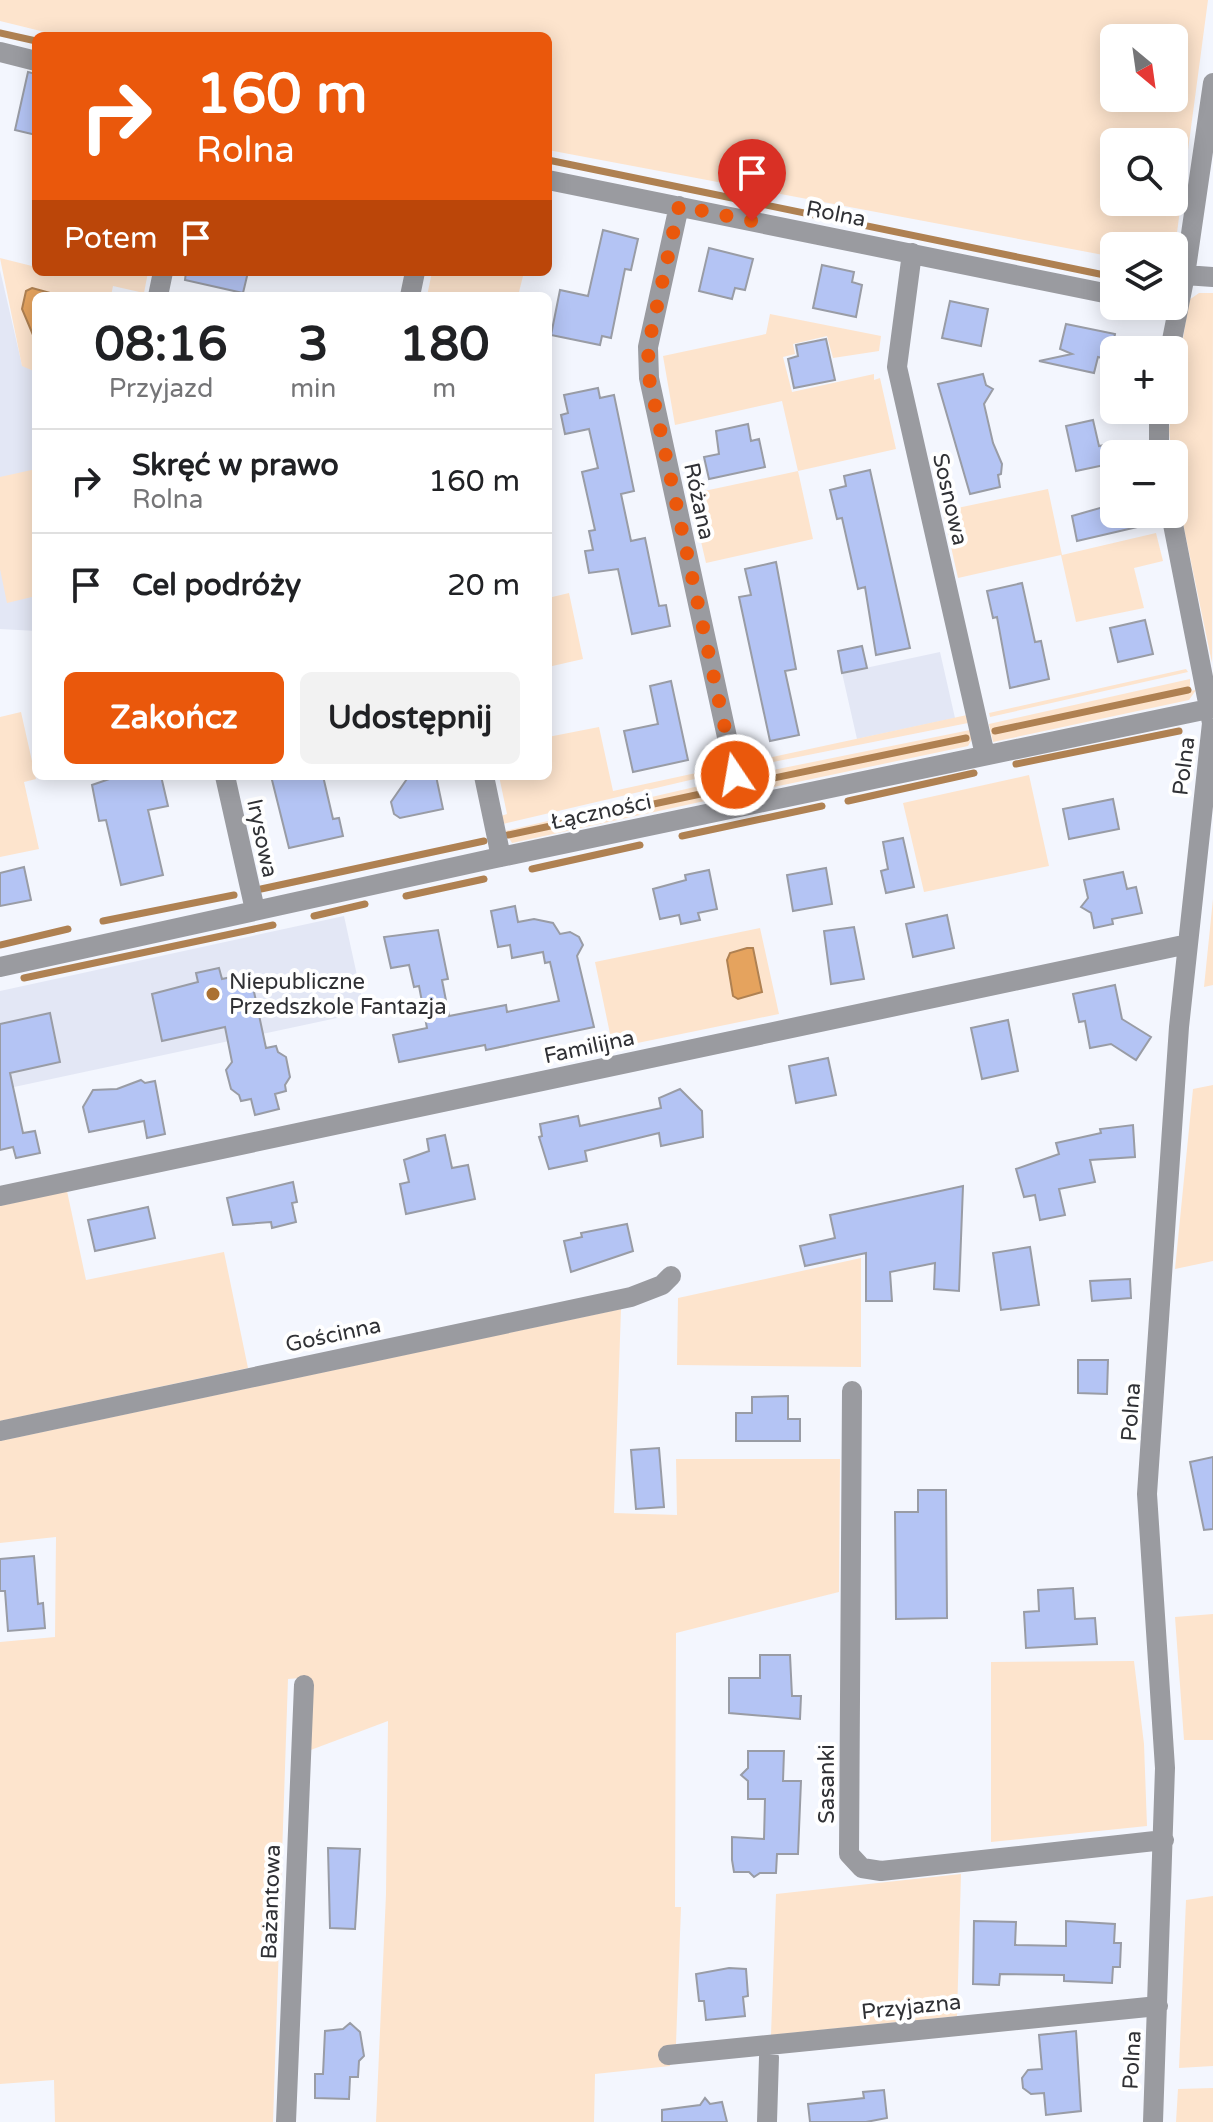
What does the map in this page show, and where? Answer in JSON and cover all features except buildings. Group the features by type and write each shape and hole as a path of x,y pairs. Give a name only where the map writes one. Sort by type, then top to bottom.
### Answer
{"street":[{"path":"0,52 32,60"},
{"path":"1188,254 1213,83"},
{"name":"Rolna","path":"552,181 1100,292"},
{"name":"Różana","path":"679,206 648,347 649,378 742,806"},
{"name":"Sosnowa","path":"912,253 897,367 985,755"},
{"path":"1188,275 1213,277"},
{"name":"Polna","path":"1153,2122 1165,1768 1147,1494 1179,1027 1212,708 1174,528"},
{"name":"Łączności","path":"0,967 501,857 1212,708"},
{"name":"Irysowa","path":"226,780 255,910"},
{"path":"485,780 501,857"},
{"name":"Familijna","path":"0,1196 1188,944"},
{"name":"Gościnna","path":"0,1431 631,1297 662,1285 671,1276"},
{"name":"Sasanki","path":"852,1391 849,1854 862,1868 881,1871 1164,1840"},
{"name":"Bażantowa","path":"286,2122 304,1685"},
{"name":"Przyjazna","path":"668,2055 1158,2006"},
{"path":"767,2122 769,2057"}],"shaded area":[{"path":"0,0 1208,0 1188,150 1188,128 1100,128 1100,216 1179,216 1177,232 1100,232 1100,254 552,151 552,32 45,32 0,21"},
{"path":"0,258 32,266 32,276 147,276 144,292 113,286 112,292 32,292 32,370 22,366"},
{"path":"0,270 22,365 32,370 32,631 0,629"},
{"path":"431,276 523,276 519,292 428,292"},
{"path":"32,288 46,292 32,292 32,333 22,309 26,291"},
{"path":"1199,293 1213,293 1212,663 1184,528 1188,528 1188,440 1170,440 1169,430 1170,424 1188,424 1188,336 1183,336 1189,300"},
{"path":"770,314 881,336 879,351 833,358 827,336 793,344 795,354 783,357 792,392 874,374 874,380 880,378 896,449 798,471 782,401 675,425 663,356 766,334"},
{"path":"32,470 32,597 7,603 0,569 0,477"},
{"path":"798,471 813,539 706,563 690,494"},
{"path":"1048,489 1062,555 1156,533 1163,561 1134,568 1144,608 1076,622 1061,555 958,578 943,511"},
{"path":"569,593 583,659 552,666 552,597"},
{"path":"940,652 955,718 857,739 842,673"},
{"path":"1186,669 1188,672 990,717 989,713"},
{"path":"1190,679 1190,691 1196,690 1189,700 993,742 989,724"},
{"path":"21,712 32,761 32,780 24,782 39,849 0,857 0,717"},
{"path":"967,715 968,723 743,768 742,764 749,762"},
{"path":"599,727 613,791 719,768 720,773 503,824 501,816 507,814 500,780 552,780 552,736"},
{"path":"970,730 972,739 968,746 750,792 744,776"},
{"path":"1029,775 1049,866 924,892 903,803"},
{"path":"725,780 723,797 512,843 505,831"},
{"path":"1213,899 1213,985 1204,987"},
{"name":"Niepubliczne Przedszkole Fantazja","path":"344,916 365,1012 0,1090 0,991"},
{"path":"760,928 779,1014 613,1048 595,962"},
{"path":"753,948 762,992 738,999 733,996 727,960 730,953"},
{"path":"1213,1085 1213,1261 1175,1269 1193,1089"},
{"path":"67,1191 86,1280 224,1252 248,1368 0,1421 0,1206"},
{"path":"861,1258 861,1367 677,1365 678,1298"},
{"path":"621,1309 614,1513 677,1515 676,1459 840,1459 839,1592 676,1633 675,1907 681,1907 676,2044 667,2047 670,2066 595,2074 594,2122 376,2122 386,1894 388,1721 308,1751 301,1678 288,1679 273,2122 55,2122 54,2080 0,2084 0,1642 55,1637 56,1537 0,1543 0,1441"},
{"path":"1213,1614 1213,1740 1184,1740 1175,1617"},
{"path":"1134,1661 1144,1744 1147,1826 991,1842 991,1662"},
{"path":"961,1874 957,2016 771,2035 776,1894"},
{"path":"1213,1896 1213,2066 1179,2068 1186,1900"},
{"path":"1213,2088 1213,2122 1176,2122 1178,2089"}],"waterway":[{"path":"0,33 32,40"},
{"path":"552,161 1100,274"},
{"path":"995,731 1188,690"},
{"path":"1016,764 1179,731"},
{"path":"750,783 966,738"},
{"path":"848,801 974,773"},
{"path":"508,835 724,789"},
{"path":"682,836 822,806"},
{"path":"261,889 484,841"},
{"path":"532,869 640,845"},
{"path":"406,896 484,879"},
{"path":"103,921 234,895"},
{"path":"314,916 365,904"},
{"path":"24,978 273,925"},
{"path":"0,945 68,929"}],"place":[{"name":"Niepubliczne Przedszkole Fantazja","path":"213,994"}],"route":[{"path":"735,775 657,418 649,378 648,347 679,206 752,221"}]}
